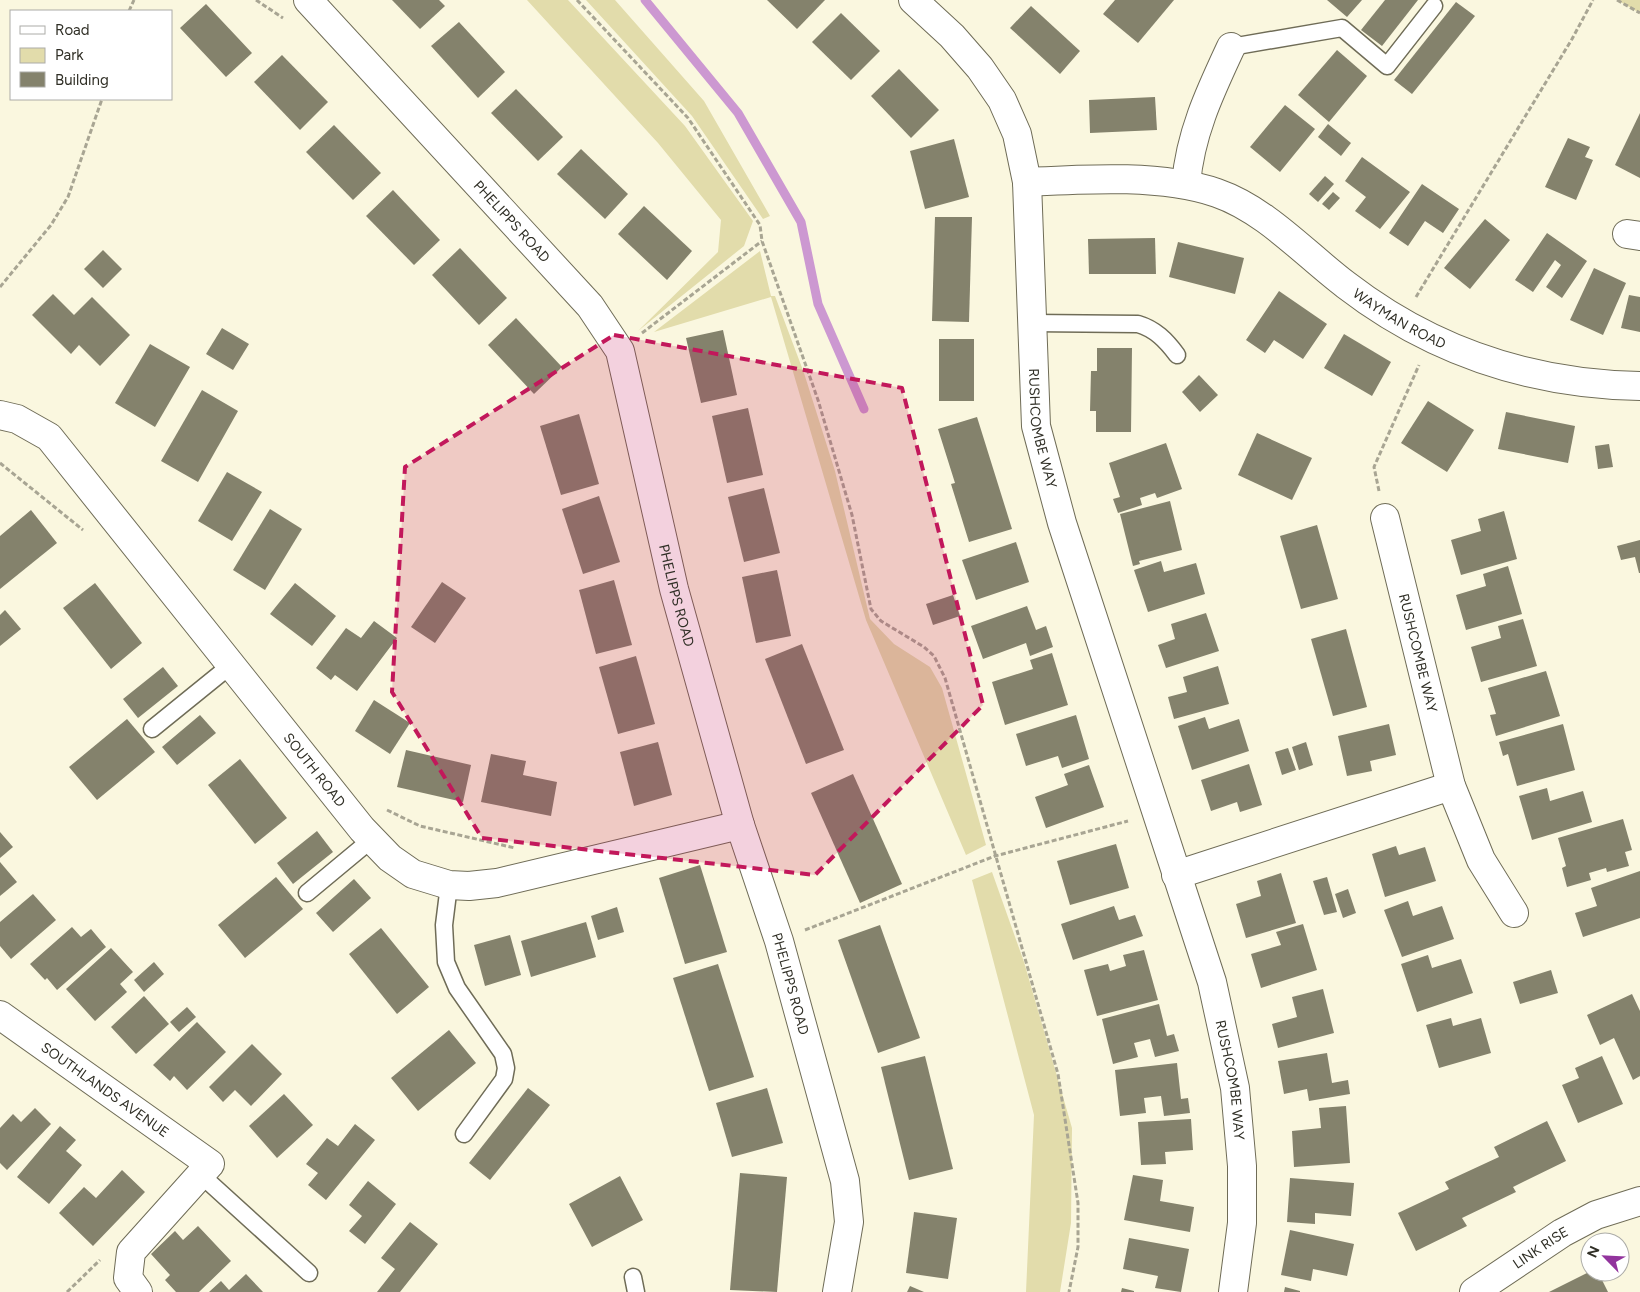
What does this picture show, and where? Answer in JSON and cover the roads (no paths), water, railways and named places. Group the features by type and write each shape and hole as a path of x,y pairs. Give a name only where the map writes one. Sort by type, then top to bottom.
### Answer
{"street":[{"name":"PHELIPPS ROAD","path":"308,0 590,306 620,351 674,589 740,825 779,941 846,1181 849,1222 837,1292"},
{"name":"RUSHCOMBE WAY","path":"913,0 952,36 980,68 1002,100 1017,134 1026,182 1036,426 1062,523 1155,813 1212,982 1235,1088 1242,1166 1242,1223 1233,1292"},
{"path":"1186,184 1188,158 1195,130 1231,47"},
{"name":"WAYMAN ROAD","path":"1026,182 1089,179 1186,184 1219,194 1240,203 1346,285 1400,323 1462,353 1529,374 1610,385 1640,386"},
{"name":"SOUTH ROAD","path":"1,411 49,437 372,839 390,858 413,874 449,885 497,883 740,825"},
{"name":"RUSHCOMBE WAY","path":"1385,518 1451,786 1482,860 1514,914"},
{"path":"1176,874 1451,786"},
{"name":"SOUTHLANDS AVENUE","path":"0,1015 205,1169"},
{"path":"138,1292 128,1278 131,1252 205,1169"},
{"name":"LINK RISE","path":"1474,1292 1562,1233 1596,1215 1640,1201"}],"lane":[{"path":"1231,47 1342,28 1387,66 1434,6"},
{"path":"1031,323 1138,324 1151,328 1169,344 1177,355"},
{"path":"152,729 231,665"},
{"path":"307,893 372,839"},
{"path":"449,885 444,925 446,962 457,988 503,1054 506,1068 504,1079 464,1134"},
{"path":"205,1169 309,1273"}],"waterway":[{"path":"645,0 738,113 801,222 818,304 864,409"}]}
